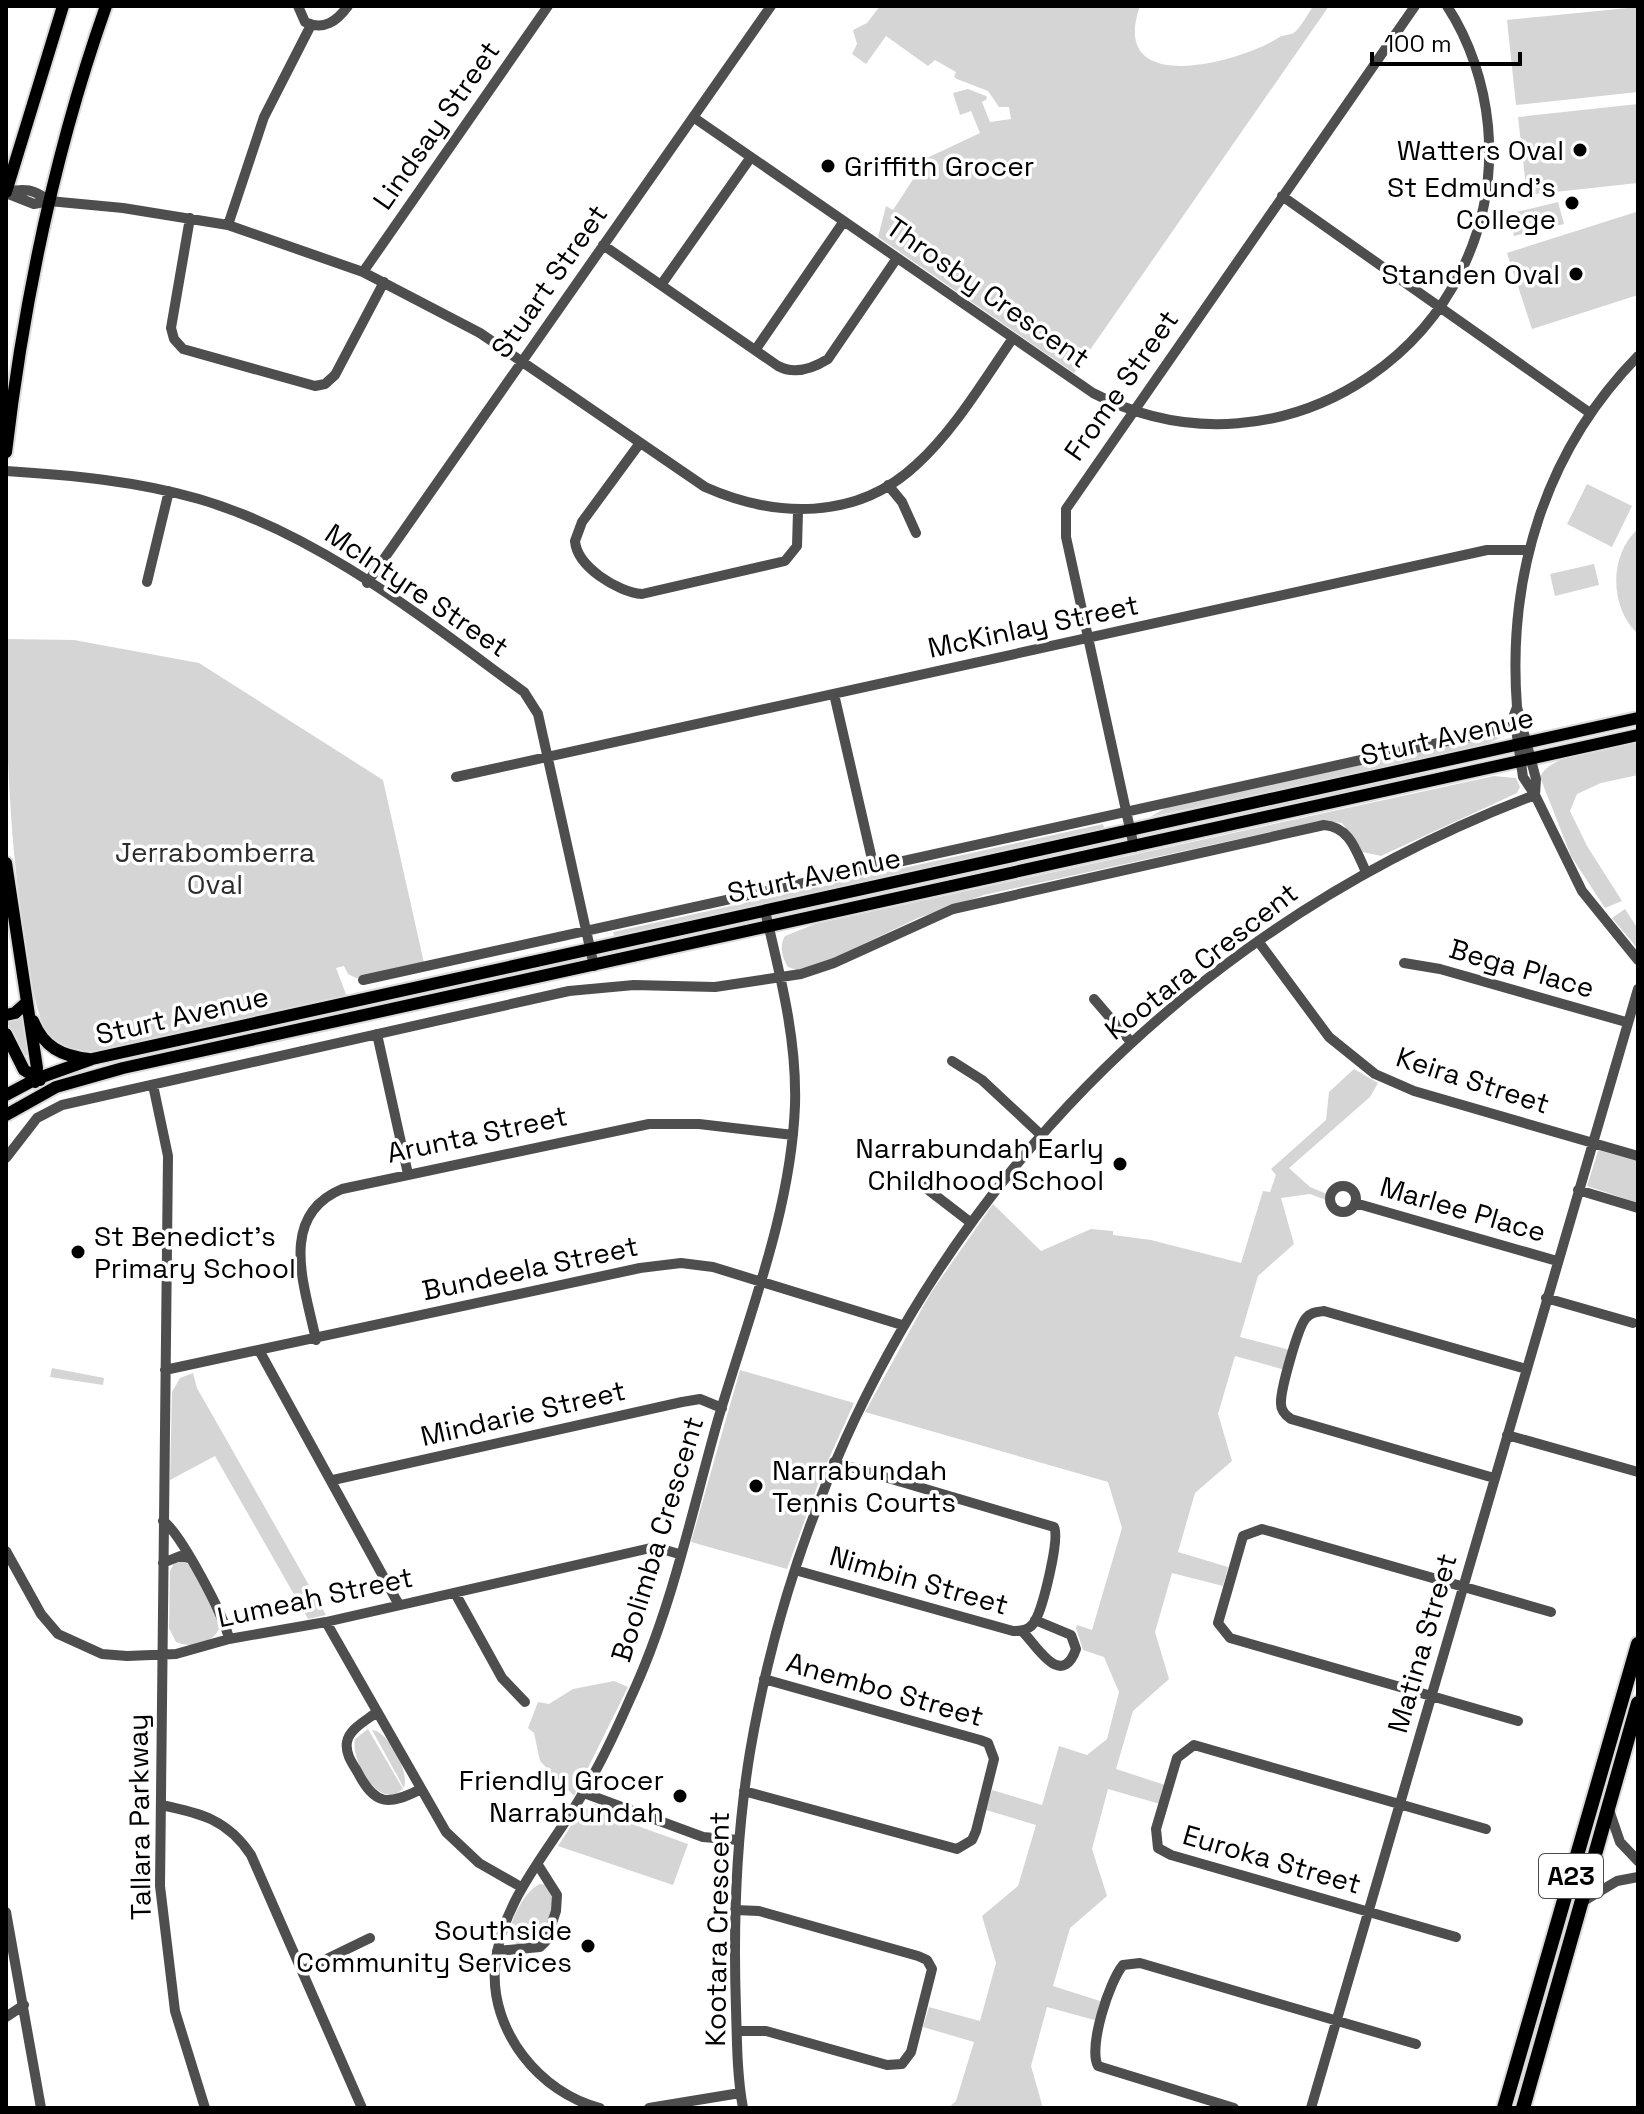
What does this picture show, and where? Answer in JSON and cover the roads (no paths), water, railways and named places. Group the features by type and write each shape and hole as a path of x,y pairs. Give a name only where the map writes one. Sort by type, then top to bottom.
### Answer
{"highway":[{"name":"A23","path":"1504,2108 1638,1644"},
{"name":"A23","path":"1523,2108 1638,1703"}],"main road":[{"path":"6,192 63,6"},
{"path":"6,452 9,394 49,201 106,6"},
{"name":"Sturt Avenue","path":"6,1095 36,1079 92,1059 1638,718"},
{"name":"Sturt Avenue","path":"10,1112 29,1100 78,1080 156,1060 1638,735"},
{"path":"6,863 36,1079 29,1100"},
{"path":"6,1015 15,1013 26,1003"},
{"path":"26,1003 37,1031 50,1047 66,1056 92,1059"},
{"path":"6,1034 22,1068 36,1079 54,1082 106,1067 156,1060"}],"street":[{"path":"298,6 302,17 311,25 332,23 348,6"},
{"name":"Lindsay Street","path":"363,272 548,6"},
{"name":"Stuart Street","path":"367,583 771,6"},
{"name":"Frome Street","path":"1134,847 1064,517 1069,501 1415,6"},
{"name":"Throsby Crescent","path":"693,117 1075,382 1133,410 1215,423 1254,421 1299,411 1347,391 1381,369 1414,341 1441,308 1462,273 1484,209 1490,156 1486,111 1478,77 1467,44 1447,6"},
{"path":"228,225 264,117 311,25"},
{"path":"661,285 751,157"},
{"path":"6,192 24,188 36,191 49,201 228,225 363,272 480,333 705,487 739,502 798,512 836,506 888,485 916,465 1013,338"},
{"path":"1282,196 1590,413"},
{"path":"190,218 171,328 174,339 183,349 315,386 325,384 335,375 384,282"},
{"path":"756,349 844,221"},
{"path":"603,245 786,370 801,370 823,362 897,258"},
{"path":"1638,356 1590,413 1550,484 1528,550 1516,629 1519,725 1535,795 1582,891 1638,960"},
{"path":"640,443 582,522 575,541 585,563 632,593 785,561 797,546 798,512"},
{"name":"McIntyre Street","path":"6,471 64,473 169,491 227,509 281,532 367,583 524,692 535,706 594,966"},
{"path":"888,485 902,502 916,533"},
{"path":"147,582 169,491"},
{"name":"McKinlay Street","path":"456,777 1487,550 1528,550"},
{"path":"834,694 874,868"},
{"name":"Sturt Avenue","path":"363,980 1519,725"},
{"name":"Kootara Crescent","path":"743,2108 737,2031 735,1910 738,1840 764,1679 795,1570 834,1462 902,1325 970,1222 1040,1134 1131,1042 1258,941 1366,872 1440,835 1535,795"},
{"path":"6,1158 28,1127 58,1106 569,991 634,985 715,987 781,979 834,963 953,909 1324,825 1339,828 1348,835 1366,872"},
{"name":"Boolimba Crescent","path":"600,2108 567,2103 517,2049 496,1991 497,1951 521,1887 584,1793 645,1664 760,1282 789,1171 793,1135 792,1035 765,911"},
{"name":"Keira Street","path":"1258,941 1329,1037 1367,1069 1414,1091 1591,1142"},
{"name":"Bega Place","path":"1404,963 1436,968 1626,1022"},
{"name":"Matina Street","path":"1311,2108 1339,2021 1591,1142 1638,989"},
{"path":"1094,999 1131,1042"},
{"path":"377,1034 408,1174"},
{"path":"952,1061 982,1080 1040,1134"},
{"name":"Tallara Parkway","path":"153,1085 168,1156 160,1886 175,2011 205,2108"},
{"name":"Arunta Street","path":"316,1340 300,1257 302,1232 310,1211 325,1196 342,1189 408,1174 649,1124 699,1124 793,1135"},
{"path":"1591,1142 1638,1156"},
{"path":"918,1182 970,1222"},
{"path":"1578,1190 1638,1208"},
{"name":"Marlee Place","path":"1355,1203 1557,1261"},
{"name":"Bundeela Street","path":"165,1370 640,1268 681,1263 713,1267 902,1325"},
{"path":"1546,1298 1633,1323"},
{"path":"1494,1478 1287,1417 1281,1402 1299,1336 1308,1316 1324,1311 1526,1369"},
{"path":"260,1352 399,1605"},
{"name":"Mindarie Street","path":"333,1480 682,1402 700,1399 722,1408"},
{"path":"1507,1435 1638,1472"},
{"name":"Nimbin Street","path":"795,1570 1022,1631 1035,1620 1056,1543 1054,1527 834,1462"},
{"path":"163,1521 170,1525 225,1622 229,1639"},
{"path":"1518,1721 1230,1638 1218,1623 1227,1581 1243,1536 1262,1529 1551,1612"},
{"name":"Lumeah Street","path":"6,1551 41,1614 58,1634 102,1654 162,1655 229,1639 326,1622 655,1547 679,1554"},
{"path":"163,1563 180,1556 188,1558"},
{"path":"455,1593 502,1678 525,1702"},
{"path":"1022,1631 1046,1661 1060,1665 1070,1660 1076,1649 1071,1635 1035,1620"},
{"path":"326,1622 446,1832 462,1850 521,1887"},
{"name":"Anembo Street","path":"744,1791 957,1849 972,1840 976,1831 994,1759 988,1743 980,1740 764,1679"},
{"path":"377,1712 354,1729 347,1740 348,1753 366,1789 384,1801 396,1800 421,1789"},
{"name":"Euroka Street","path":"1370,1913 1164,1852 1158,1848 1156,1829 1177,1758 1194,1745 1402,1804"},
{"path":"584,1793 703,1837 738,1840"},
{"path":"1402,1804 1486,1829"},
{"path":"161,1805 219,1821 238,1836 251,1855 362,2108"},
{"path":"1608,1808 1620,1842 1638,1861"},
{"path":"497,1951 540,1947 546,1941 556,1911 557,1895 538,1865"},
{"path":"1581,1902 1617,1881 1638,1877"},
{"path":"735,1910 759,1911 918,1956 927,1960 932,1969 911,2052 902,2064 887,2065 766,2031 737,2031"},
{"path":"6,1912 41,2108"},
{"path":"1370,1913 1456,1937"},
{"path":"302,1971 370,1938"},
{"path":"1234,2108 1098,2066 1093,2048 1113,1981 1123,1965 1140,1963 1416,2044"},
{"path":"6,2017 24,2005"},
{"path":"649,2108 740,2093"}],"place":[{"name":"Watters Oval","path":"1580,150"},
{"name":"Griffith Grocer","path":"828,166"},
{"name":"St Edmund's College","path":"1572,203"},
{"name":"Standen Oval","path":"1576,274"},
{"name":"Narrabundah Early Childhood School","path":"1120,1164"},
{"name":"St Benedict's Primary School","path":"78,1252"},
{"name":"Narrabundah Tennis Courts","path":"756,1486"},
{"name":"Friendly Grocer Narrabundah","path":"680,1796"},
{"name":"Southside Community Services","path":"588,1946"}],"park label":[{"name":"Jerrabomberra Oval","path":"215,868"}]}
